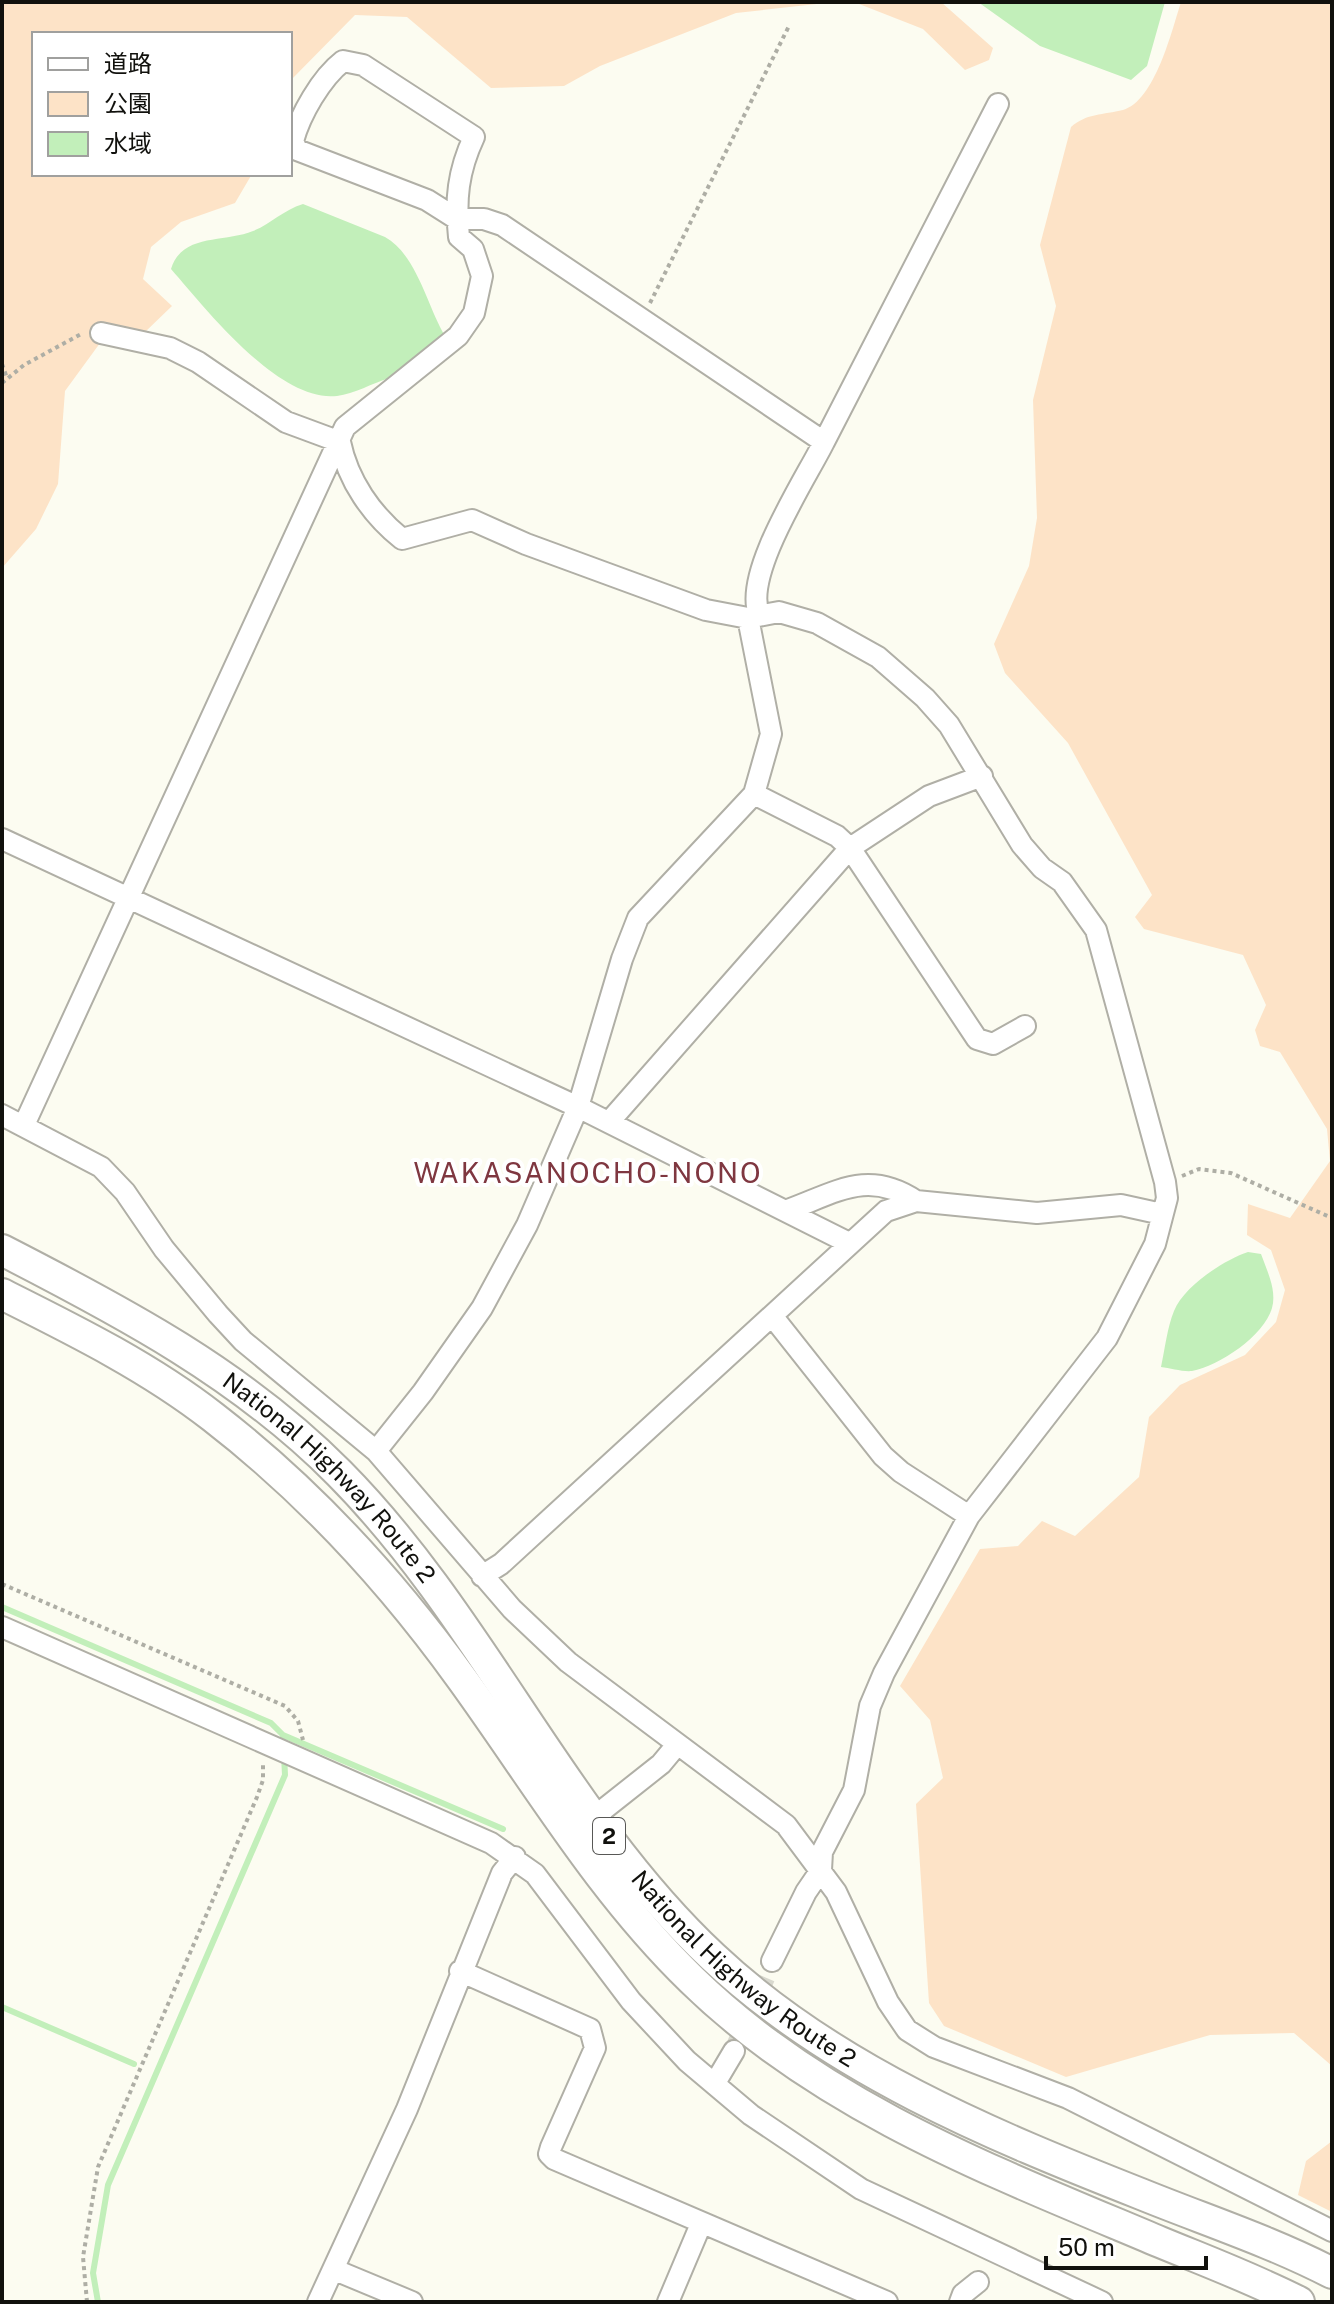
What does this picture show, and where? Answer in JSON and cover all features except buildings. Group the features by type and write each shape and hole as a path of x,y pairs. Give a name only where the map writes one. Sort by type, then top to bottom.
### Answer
{"highway":[{"name":"National Highway Route 2","path":"2,1250 135,1321 231,1380 284,1422 341,1475 455,1615 594,1817 656,1897 713,1957 833,2049 926,2101 1140,2194 1250,2235 1332,2273"},
{"name":"National Highway Route 2","path":"2,1294 92,1340 211,1415 351,1539 462,1678 574,1842 641,1927 692,1981 770,2049 870,2111 1049,2195 1299,2302"}],"street":[{"path":"824,442 502,225 484,219 457,219 427,200 297,150 293,141 297,127 333,69 343,61 363,65 474,137 461,164 457,219 459,237 473,249 482,276 474,313 458,336 345,427 128,898 9,1121 101,1167 125,1192 164,1249 243,1341 376,1451 436,1517 482,1576 568,1662 676,1746 786,1825 836,1892 888,2002 907,2030 934,2047 1068,2098 1332,2231"},
{"path":"376,1451 414,1405 482,1308 527,1225 578,1107 622,959 638,918 754,794 771,734 753,616 762,564 998,104"},
{"path":"101,333 170,348 198,362 286,422 340,442"},
{"path":"340,442 344,460 376,518 402,539 458,521 472,520 706,610 753,616 779,612 817,623 878,657 925,698 949,725 1022,845 1042,868 1062,882 1096,930 1165,1182 1167,1198 1155,1244 1091,1364 1033,1431 969,1516 870,1706 854,1790 822,1852 821,1870 806,1892 772,1961"},
{"path":"609,1122 850,848 929,796 982,776"},
{"path":"754,794 837,836 850,848 977,1039 993,1044 1025,1026"},
{"path":"2,839 578,1107 849,1243"},
{"path":"788,1210 855,1185 895,1187 916,1201"},
{"path":"482,1576 501,1564 712,1367 773,1317 886,1211 916,1201 1037,1213 1121,1205 1162,1214"},
{"path":"773,1317 883,1456 901,1472 969,1516"},
{"path":"2,1627 491,1843 515,1857 557,1898 631,2001 687,2061 751,2115 861,2189 1102,2302"},
{"path":"594,1817 661,1764 676,1746"},
{"path":"318,2302 407,2109 502,1873 515,1857"},
{"path":"460,1971 590,2029 594,2036 595,2048 549,2154 701,2224 887,2302"},
{"path":"715,2083 734,2051"},
{"path":"668,2302 701,2224"},
{"path":"335,2270 412,2302"},
{"path":"960,2302 963,2294 978,2282"}],"path":[{"path":"642,320 789,26"},
{"path":"2,383 24,365 88,331 101,333"},
{"path":"2,364 7,378"},
{"path":"1165,1182 1199,1169 1231,1173 1332,1218"},
{"path":"2,1584 285,1706 298,1721 303,1736"},
{"path":"87,2302 83,2257 98,2167 277,1748"}],"green space":[{"path":"2,2 835,2 736,13 600,66 564,86 491,88 407,17 355,15 292,79 292,32 32,32 32,176 251,176 235,203 181,222 151,247 143,279 172,306 144,333 111,328 65,391 58,484 36,529 2,568"},
{"path":"854,2 941,2 993,48 989,60 965,70 923,29"},
{"path":"1181,2 1332,2 1332,2066 1294,2033 1210,2035 1066,2077 944,2026 929,2003 916,1804 943,1778 930,1720 900,1686 980,1549 1018,1546 1042,1521 1075,1536 1139,1477 1149,1417 1180,1385 1245,1355 1276,1322 1285,1290 1271,1250 1247,1235 1248,1204 1290,1218 1330,1161 1327,1129 1280,1052 1260,1046 1255,1030 1266,1005 1243,955 1144,929 1135,917 1152,895 1068,743 1005,673 994,644 1029,566 1037,518 1033,400 1056,306 1040,245 1071,127 1089,117 1123,110 1144,93 1161,63"},
{"path":"1332,2141 1332,2212 1298,2195 1306,2161"}],"water":[{"path":"978,2 1165,2 1147,66 1131,80 1040,46"},
{"path":"303,204 385,237 396,245 413,268 445,336 395,380 389,378 337,396 315,394 292,385 245,350 171,269 176,258 194,244 253,231"},
{"path":"1248,1252 1261,1254 1272,1287 1272,1308 1260,1329 1239,1348 1203,1368 1188,1371 1161,1367 1174,1311 1186,1292 1206,1275"}],"waterway":[{"path":"2,1607 271,1723 283,1735 503,1829"},
{"path":"98,2302 93,2273 108,2185 285,1775 283,1735"},
{"path":"2,2007 134,2064"}],"tunnel":[{"path":"734,2051 772,1961"}],"district":[{"name":"WAKASANOCHO-NONO","path":"588,1173"}]}
